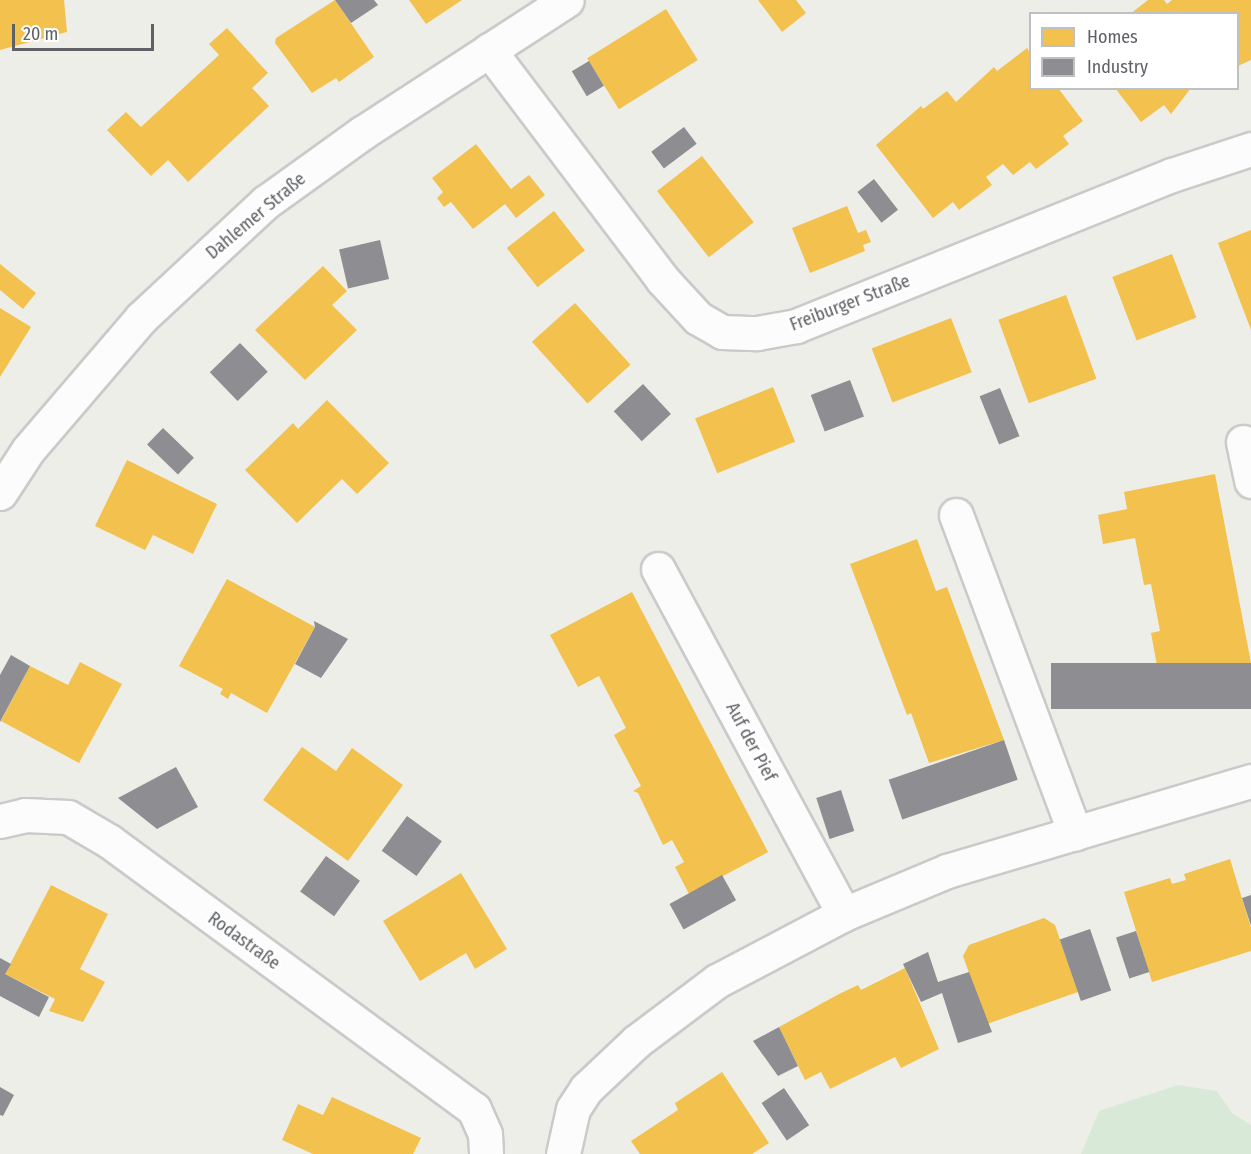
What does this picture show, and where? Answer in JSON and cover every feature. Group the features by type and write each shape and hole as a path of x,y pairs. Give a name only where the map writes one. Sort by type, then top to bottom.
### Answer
{"street":[{"name":"Dahlemer Straße","path":"0,493 28,450 141,318 266,202 362,132 557,3"},
{"name":"Freiburger Straße","path":"489,50 662,279 698,318 722,332 757,333 796,326 1172,175 1251,149"},
{"path":"1243,442 1251,481"},
{"path":"956,515 1075,833"},
{"name":"Auf der Pief","path":"658,570 844,914"},
{"path":"563,1154 564,1137 580,1099 638,1041 717,981 844,914 947,871 1251,781"},
{"name":"Rodastraße","path":"0,821 25,815 68,817 99,835 474,1109 485,1134 486,1154"}],"green space":[{"path":"1178,1085 1217,1091 1232,1113 1251,1125 1251,1154 1081,1154 1099,1111"}],"building: Homes":[{"path":"0,0 64,0 67,32 0,50"},
{"path":"335,0 374,57 339,82 336,78 312,93 275,43 276,38"},
{"path":"409,0 462,0 426,24"},
{"path":"758,0 796,0 806,13 782,32"},
{"path":"1148,0 1164,0 1167,4 1172,0 1251,0 1251,60 1239,66 1239,12 1133,12"},
{"path":"666,9 698,60 619,109 587,58"},
{"path":"227,28 268,73 252,88 269,106 188,182 168,160 151,176 107,130 126,112 141,127 219,55 209,44"},
{"path":"1027,48 1029,51 1029,90 1060,90 1083,121 1063,136 1069,144 1036,169 1030,162 1013,175 1003,164 986,177 992,185 959,210 953,202 933,218 876,145 921,106 923,109 947,91 956,102 994,67 997,71"},
{"path":"1117,90 1189,90 1171,114 1164,105 1141,122"},
{"path":"476,144 511,189 529,175 545,195 516,218 505,204 473,229 451,202 444,207 437,198 443,192 432,178"},
{"path":"702,156 754,222 709,257 657,191"},
{"path":"847,206 858,233 866,230 871,242 863,245 865,251 810,273 792,228"},
{"path":"554,211 585,250 538,287 507,248"},
{"path":"1251,230 1251,330 1218,243"},
{"path":"1172,254 1196,317 1137,340 1112,277"},
{"path":"0,264 36,293 23,309 0,290"},
{"path":"323,266 347,291 332,305 357,330 305,380 255,330"},
{"path":"1066,295 1096,379 1029,403 998,320"},
{"path":"575,303 631,365 587,403 532,342"},
{"path":"0,308 31,327 0,377"},
{"path":"951,318 972,372 892,403 872,348"},
{"path":"773,387 795,442 717,473 695,418"},
{"path":"327,400 389,463 357,494 342,479 297,523 245,470 293,423 298,429"},
{"path":"127,460 217,504 193,554 153,535 145,550 95,526"},
{"path":"1215,474 1251,663 1160,682 1151,633 1160,631 1151,584 1144,585 1135,538 1103,544 1098,515 1127,509 1124,492"},
{"path":"917,539 936,591 947,587 1004,740 929,763 911,713 907,715 850,564"},
{"path":"227,579 315,627 267,713 231,693 228,699 220,694 223,689 179,666"},
{"path":"632,592 768,852 689,894 675,867 684,862 672,840 663,845 638,793 633,791 641,786 614,735 626,728 599,676 578,687 550,635"},
{"path":"80,662 122,684 79,763 1,721 30,666 68,685"},
{"path":"302,747 336,771 352,748 403,785 348,861 263,800"},
{"path":"1230,859 1251,928 1251,951 1152,982 1124,892 1170,878 1172,884 1186,880 1184,874"},
{"path":"461,873 507,949 475,969 466,953 420,981 383,921"},
{"path":"51,885 108,914 80,969 105,982 83,1022 49,1011 55,999 5,974"},
{"path":"1044,918 1055,925 1078,992 987,1024 963,956 969,945"},
{"path":"905,968 939,1049 901,1068 895,1057 830,1089 821,1072 805,1080 779,1027 858,985 861,990"},
{"path":"722,1072 769,1143 752,1154 640,1154 631,1141 678,1110 675,1103"},
{"path":"332,1097 421,1138 413,1154 313,1154 282,1140 298,1104 323,1115"}],"building: Industry":[{"path":"335,0 374,0 378,5 351,23"},
{"path":"589,61 604,86 587,96 572,71"},
{"path":"684,127 697,144 664,168 651,152"},
{"path":"874,179 898,210 881,223 857,192"},
{"path":"380,240 389,279 348,288 339,249"},
{"path":"240,343 268,372 238,401 210,372"},
{"path":"850,380 864,416 825,431 811,395"},
{"path":"643,384 671,414 642,441 614,411"},
{"path":"1000,388 1019,436 999,444 980,396"},
{"path":"163,428 194,458 178,474 147,445"},
{"path":"314,621 348,639 321,678 295,664 315,627"},
{"path":"11,655 30,666 0,722 0,675"},
{"path":"1051,663 1251,663 1251,709 1051,709"},
{"path":"1004,740 1018,780 902,819 889,780"},
{"path":"176,767 198,807 157,829 118,798"},
{"path":"841,790 854,831 830,839 816,798"},
{"path":"407,816 442,841 417,876 382,851"},
{"path":"326,856 360,881 334,916 300,892"},
{"path":"722,875 736,900 684,929 670,904"},
{"path":"1251,895 1251,926 1242,898"},
{"path":"1090,929 1111,990 1081,1001 1060,939"},
{"path":"1136,931 1149,972 1129,978 1116,937"},
{"path":"928,952 938,982 969,972 992,1032 958,1043 942,993 921,1002 903,964"},
{"path":"0,958 11,964 5,974 49,997 39,1017 0,996"},
{"path":"779,1027 798,1066 778,1076 753,1041"},
{"path":"0,1087 14,1095 3,1116 0,1115"},
{"path":"784,1088 809,1125 787,1140 762,1103"}]}
